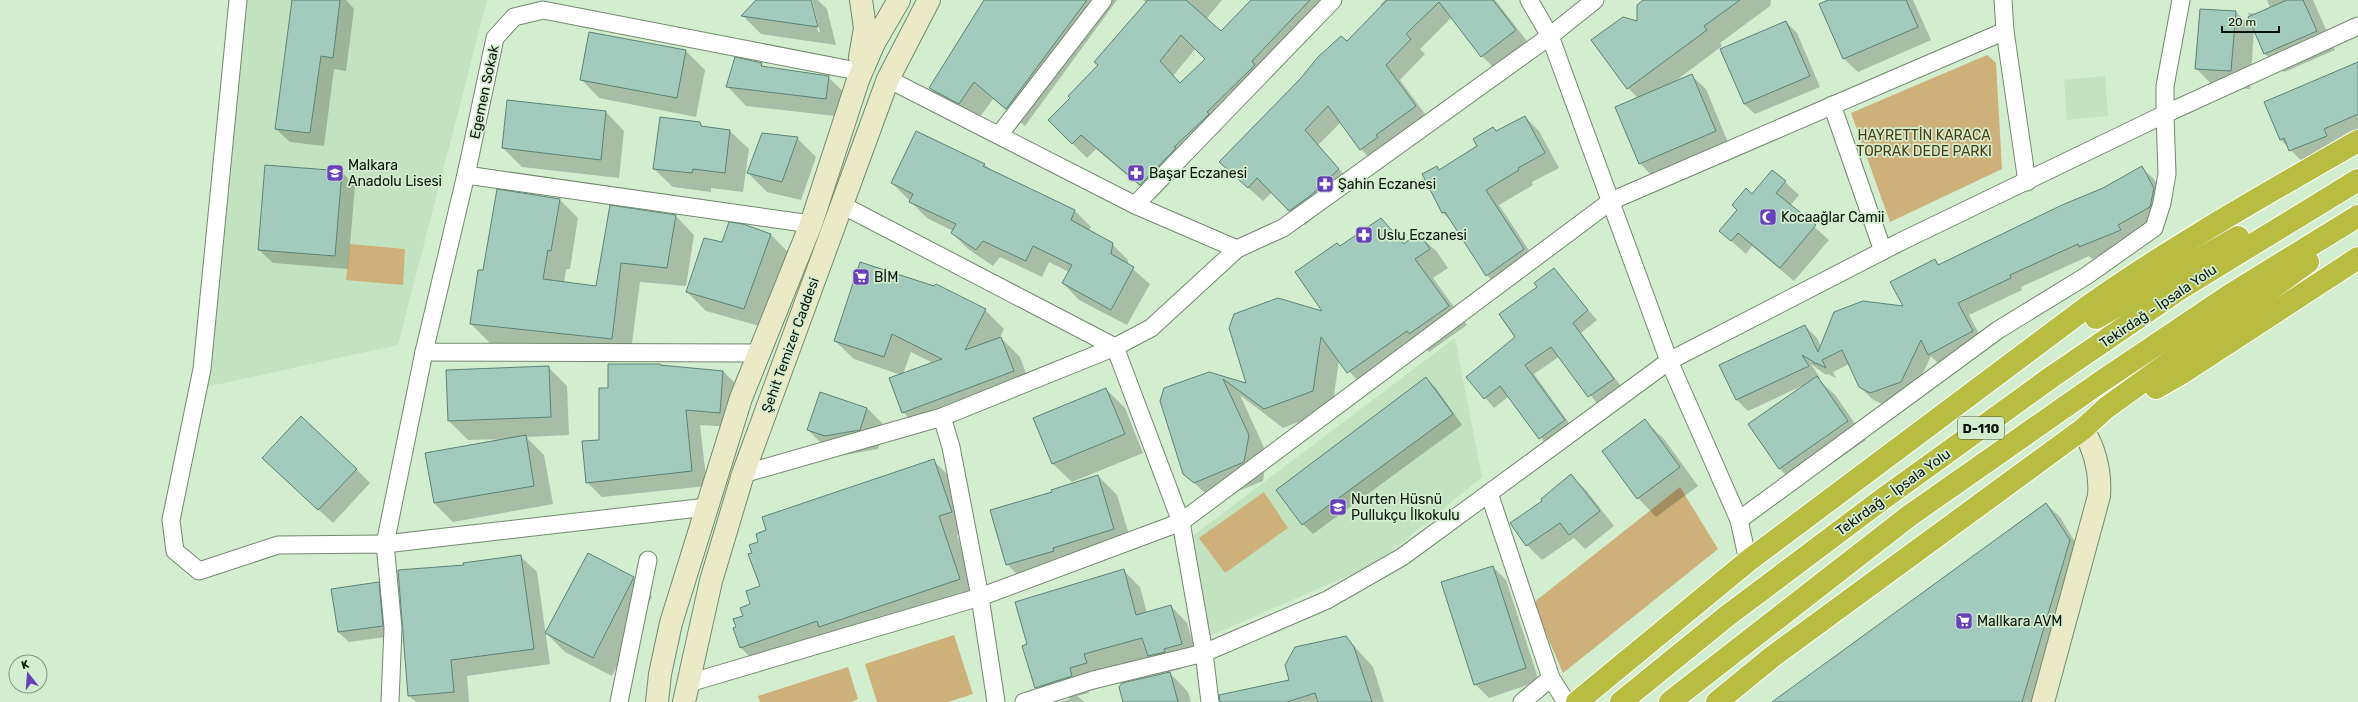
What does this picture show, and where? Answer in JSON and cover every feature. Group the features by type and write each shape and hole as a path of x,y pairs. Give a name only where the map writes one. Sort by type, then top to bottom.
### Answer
{"highway":[{"path":"1577,702 1748,561 1930,426 2007,366 2134,274 2358,141"},
{"path":"1930,426 2000,383 2113,306 2358,171"},
{"name":"Tekirdağ - İpsala Yolu","path":"1621,702 1740,606 1880,501 2053,376 2183,287 2358,180"},
{"name":"Tekirdağ - İpsala Yolu","path":"1670,702 1909,516 2099,383 2232,293 2358,216"},
{"path":"1718,702 1772,657 2083,429 2106,408 2358,227"},
{"path":"2083,429 2182,373 2358,258"}],"main road":[{"path":"857,75 865,28 861,0"},
{"name":"Şehit Temizer Caddesi","path":"657,702 660,674 671,623 741,398 811,224 857,75 899,0"},
{"name":"Şehit Temizer Caddesi","path":"686,692 711,581 743,474 888,79 927,3"},
{"path":"2043,702 2099,496 2100,479 2096,459 2083,429"}],"street":[{"path":"238,0 202,368 170,520 175,551 198,571 278,545 385,544 707,507"},
{"path":"999,136 1103,0"},
{"path":"1135,205 1333,0"},
{"path":"1529,0 1550,36 1612,201 1669,361 1739,520 1748,561"},
{"path":"743,474 942,417 1115,347 1151,328 1237,249 1283,228 1550,36 1595,0"},
{"path":"2003,0 2005,31 2027,182"},
{"path":"1739,520 1998,330 2086,276 2154,228 2162,203 2167,174 2164,114 2166,80 2181,0"},
{"name":"Egemen Sokak","path":"390,702 394,628 385,544 424,352 468,166 495,38 514,17 543,10 857,75"},
{"path":"1024,702 1093,680 1204,653 1327,600 1402,557 1669,361 1883,251 2164,114 2358,26"},
{"path":"686,692 980,597 1181,522 1612,201 2005,31"},
{"path":"888,79 1135,205 1237,249"},
{"path":"1832,106 1883,251"},
{"path":"468,166 466,175 811,224"},
{"path":"842,205 1115,347 1181,522 1204,653 1210,702"},
{"path":"424,352 759,353"},
{"path":"942,417 951,446 980,597 996,702"},
{"path":"1489,493 1551,678 1566,702"},
{"path":"619,702 648,560"},
{"path":"1522,702 1551,678"}],"shaded area":[{"name":"Malkara Anadolu Lisesi","path":"245,0 487,0 398,345 206,387"},
{"path":"2105,76 2108,116 2067,120 2064,80"},
{"name":"Nurten Hüsnü Pullukçu İlkokulu","path":"1455,338 1482,477 1376,564 1207,637 1190,538"}],"green space":[{"name":"HAYRETTİN KARACA TOPRAK DEDE PARKI","path":"1987,55 1996,63 2002,169 1890,222 1851,113"},
{"path":"350,244 405,249 403,285 346,280"},
{"path":"1680,487 1718,549 1563,673 1533,603"},
{"path":"1264,492 1288,528 1225,573 1199,538"},
{"path":"954,635 973,694 948,702 877,702 865,664"},
{"path":"848,667 858,699 851,702 760,702 758,696"}],"building":[{"path":"292,0 340,0 333,58 321,56 310,133 275,129"},
{"path":"756,0 811,0 818,27 741,16"},
{"path":"984,0 1087,0 1006,109 974,82 959,104 929,88"},
{"path":"1148,0 1186,0 1221,31 1251,0 1310,0 1252,61 1255,65 1207,112 1209,114 1174,147 1176,148 1140,185 1081,135 1072,144 1048,120 1070,98 1068,96 1098,65 1094,62","holes":["1181,35 1205,59 1180,83 1160,61"]},
{"path":"1387,0 1493,0 1516,30 1481,57 1439,2 1406,34 1411,39 1386,65 1416,106 1376,135 1378,137 1360,150 1328,106 1305,130 1339,169 1310,196 1289,211 1257,178 1248,188 1219,162 1301,78 1318,57 1341,36 1347,41"},
{"path":"1643,0 1740,0 1704,26 1707,30 1627,89 1591,40 1623,17 1637,21 1637,5"},
{"path":"1828,0 1906,0 1918,27 1843,59 1819,4"},
{"path":"2287,0 2303,0 2317,31 2264,54 2248,17"},
{"path":"2200,9 2236,11 2231,71 2195,69"},
{"path":"1786,21 1810,76 1744,104 1720,49"},
{"path":"589,32 686,50 677,98 580,80"},
{"path":"735,57 762,63 761,66 829,76 826,99 726,87"},
{"path":"2358,62 2358,114 2324,129 2327,136 2289,151 2284,138 2280,140 2264,102"},
{"path":"1692,74 1716,131 1639,164 1615,107"},
{"path":"507,100 606,111 601,160 502,148"},
{"path":"1525,116 1545,153 1518,168 1519,170 1486,190 1524,249 1486,276 1445,212 1442,213 1422,174 1437,166 1439,170 1477,146 1473,139 1493,127 1496,131"},
{"path":"660,117 700,122 701,126 730,130 725,173 693,169 692,173 653,169"},
{"path":"916,131 985,164 983,166 1075,210 1071,220 1113,243 1111,254 1134,267 1111,310 1062,283 1072,265 1033,246 1026,261 983,241 976,250 951,233 956,224 909,202 913,194 891,183"},
{"path":"762,133 798,137 782,182 747,173"},
{"path":"265,165 342,171 335,256 258,250"},
{"path":"2142,166 2154,188 2150,207 2118,225 2121,230 2079,247 2078,244 2010,275 2011,278 1958,303 1973,331 1928,355 1921,340 1901,382 1870,393 1859,387 1842,350 1822,360 1826,368 1816,363 1814,364 1814,362 1802,355 1809,366 1736,400 1719,365 1805,325 1818,352 1834,312 1863,301 1903,306 1890,282 1935,259 1938,265 2062,205 2103,188"},
{"name":"Kocaağlar Camii","path":"1772,170 1786,181 1776,193 1816,225 1780,268 1738,233 1731,241 1719,231 1737,210 1732,205 1746,188 1752,194"},
{"path":"497,189 560,199 551,251 548,250 543,279 596,286 610,205 676,215 667,268 621,263 612,339 470,324 478,270 483,270"},
{"path":"1381,218 1404,244 1418,232 1430,249 1415,259 1449,306 1409,334 1407,331 1347,373 1321,337 1313,391 1264,409 1223,379 1249,435 1244,462 1194,483 1183,474 1160,401 1164,388 1209,372 1246,383 1229,328 1234,314 1278,298 1322,311 1295,272 1337,243 1340,246"},
{"path":"729,222 743,224 771,234 744,309 686,292 704,238 722,242"},
{"path":"860,262 934,286 936,284 986,309 965,350 1001,337 1014,371 902,413 889,378 942,359 892,334 884,357 834,341"},
{"path":"1554,268 1588,310 1573,323 1614,379 1588,397 1551,347 1525,365 1565,420 1539,439 1500,386 1484,399 1466,377 1515,337 1499,314 1537,287 1534,283"},
{"path":"608,364 660,364 723,371 720,413 686,410 692,471 586,483 582,441 599,440 599,388 608,388"},
{"path":"549,366 551,417 448,421 446,370"},
{"path":"1817,376 1848,421 1779,469 1748,424"},
{"path":"1426,377 1453,414 1302,525 1276,490"},
{"path":"1106,388 1125,434 1052,464 1033,418"},
{"path":"820,392 867,408 860,430 825,436 807,430"},
{"path":"301,416 357,469 318,510 262,458"},
{"path":"1645,419 1680,467 1637,499 1602,451"},
{"path":"526,435 534,486 434,503 425,453"},
{"path":"934,459 952,512 939,516 960,579 819,627 817,621 740,648 733,628 736,627 733,619 743,616 740,608 750,604 746,591 760,586 748,554 752,553 749,545 758,542 756,534 766,530 762,517"},
{"path":"1571,474 1600,511 1569,535 1560,523 1526,546 1510,523 1542,501 1541,499"},
{"path":"1098,475 1114,529 1053,548 1054,551 1006,565 990,510 1052,492 1051,490"},
{"name":"Mallkara AVM","path":"2046,503 2070,540 2022,702 1772,702"},
{"path":"588,553 634,577 593,658 545,633"},
{"path":"521,555 534,649 451,660 454,692 408,696 398,570 464,565 463,563"},
{"path":"1493,566 1526,668 1474,685 1441,582"},
{"path":"1124,569 1136,615 1171,605 1182,644 1164,649 1165,652 1148,656 1142,638 1084,654 1087,663 1070,668 1072,676 1035,688 1022,646 1027,644 1015,602"},
{"path":"379,582 383,626 338,632 331,589"},
{"path":"1346,636 1354,647 1372,702 1318,702 1315,693 1287,702 1220,702 1219,695 1289,680 1285,665 1295,647"},
{"path":"1170,672 1178,702 1123,702 1119,687 1122,683"}],"place":[{"name":"Malkara Anadolu Lisesi","path":"335,173"},
{"name":"Başar Eczanesi","path":"1136,173"},
{"name":"Şahin Eczanesi","path":"1325,184"},
{"name":"Kocaağlar Camii","path":"1768,217"},
{"name":"Uslu Eczanesi","path":"1364,235"},
{"name":"BİM","path":"861,277"},
{"name":"Nurten Hüsnü Pullukçu İlkokulu","path":"1338,507"},
{"name":"Mallkara AVM","path":"1964,621"}]}
